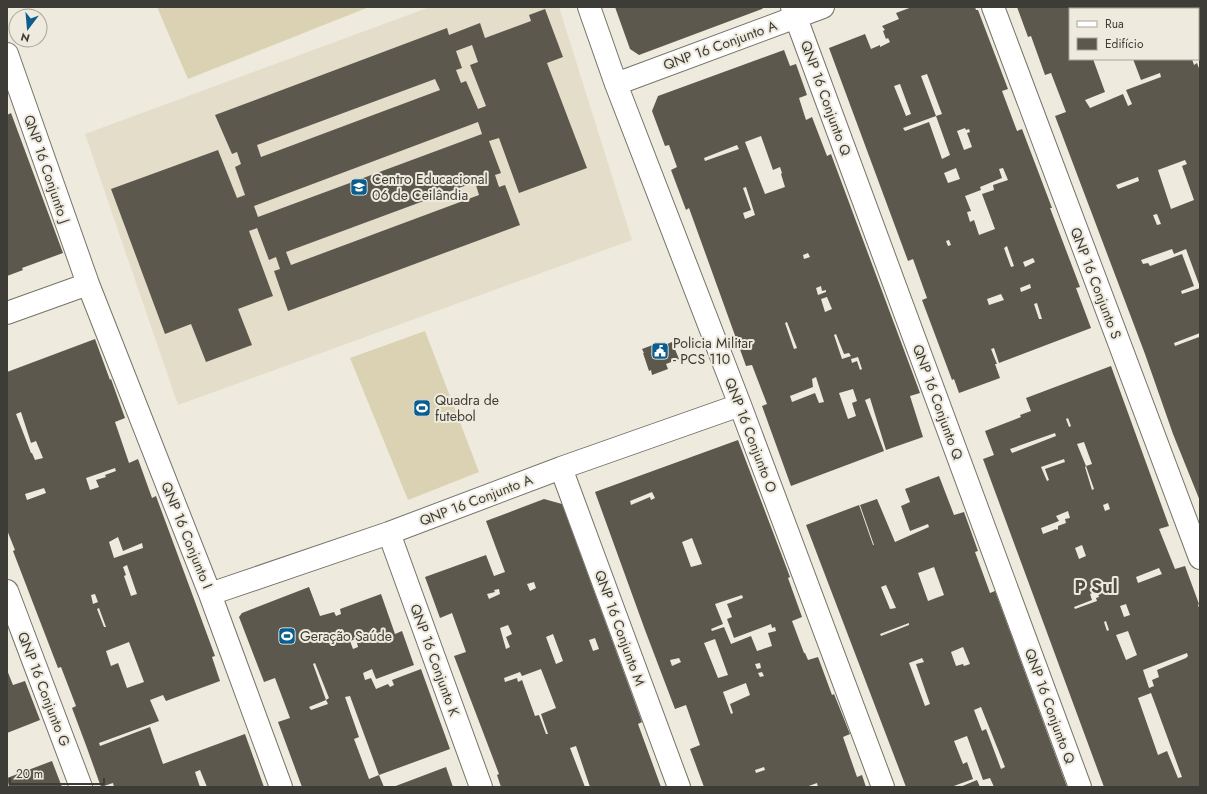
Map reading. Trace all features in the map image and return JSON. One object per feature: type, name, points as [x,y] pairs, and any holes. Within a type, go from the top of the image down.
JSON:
[{"type":"street","name":"QNP 16 Conjunto O","points":[[589,7],[616,84],[740,405],[883,787]]},
{"type":"street","name":"QNP 16 Conjunto A","points":[[616,84],[794,12],[823,7]]},
{"type":"street","name":"QNP 16 Conjunto S","points":[[993,7],[1200,558]]},
{"type":"street","name":"QNP 16 Conjunto Q","points":[[794,12],[1080,787]]},
{"type":"street","name":"QNP 16 Conjunto J","points":[[7,54],[88,284]]},
{"type":"street","points":[[7,313],[88,284]]},
{"type":"street","name":"QNP 16 Conjunto I","points":[[88,284],[210,594],[281,787]]},
{"type":"street","name":"QNP 16 Conjunto A","points":[[210,594],[389,533],[561,468],[740,405]]},
{"type":"street","name":"QNP 16 Conjunto M","points":[[561,468],[679,787]]},
{"type":"street","name":"QNP 16 Conjunto K","points":[[389,533],[481,787]]},
{"type":"street","name":"QNP 16 Conjunto G","points":[[7,591],[81,787]]},
{"type":"shaded area","points":[[157,7],[369,7],[188,79]]},
{"type":"shaded area","name":"Centro Educacional 06 de Ceilândia","points":[[430,7],[559,7],[632,240],[178,405],[85,134]]},
{"type":"shaded area","points":[[425,331],[479,472],[408,500],[350,358]]},
{"type":"building","points":[[615,7],[764,7],[639,55],[630,49]]},
{"type":"building","points":[[912,7],[975,7],[976,10],[978,10],[1008,89],[1002,91],[1017,131],[1022,129],[1052,208],[1050,208],[1080,287],[1076,288],[1091,328],[999,363],[994,348],[991,349],[997,364],[995,364],[1000,378],[959,393],[954,379],[952,380],[922,300],[927,298],[913,259],[908,261],[829,48],[865,34],[871,49],[880,45],[880,47],[890,42],[888,38],[886,39],[883,31],[885,30],[882,26],[899,19],[896,13]],"holes":[[[927,74],[942,114],[936,116],[921,76]],[[900,84],[911,114],[906,116],[894,86]],[[936,116],[950,155],[942,159],[929,122],[905,131],[903,128]],[[965,128],[966,130],[969,129],[970,132],[967,133],[972,147],[964,150],[957,131]],[[956,168],[960,179],[948,183],[944,173]],[[1003,168],[1008,180],[993,185],[994,190],[982,194],[995,229],[979,235],[974,220],[970,222],[967,212],[971,211],[965,196],[981,190],[980,187],[1002,178],[999,169]],[[949,240],[951,245],[948,246],[946,241]],[[1007,246],[1014,266],[1011,267],[1004,248]],[[1033,258],[1035,262],[1025,267],[1023,262]],[[1030,284],[1031,288],[1021,292],[1020,288]],[[1001,294],[1004,300],[989,305],[987,299]],[[1037,303],[1042,319],[1039,319],[1034,304]]]},
{"type":"building","points":[[1017,7],[1125,7],[1069,8],[1069,60],[1093,60],[1105,92],[1085,100],[1090,108],[1123,94],[1128,106],[1132,104],[1126,90],[1161,77],[1160,73],[1141,80],[1133,60],[1192,60],[1194,65],[1197,63],[1200,71],[1200,287],[1186,249],[1174,254],[1172,249],[1141,260],[1143,264],[1148,263],[1150,266],[1182,254],[1194,286],[1181,291],[1182,294],[1200,288],[1200,333],[1174,343],[1175,346],[1199,337],[1200,339],[1200,501],[1173,434],[1145,354],[1055,116],[1066,112],[1051,73],[1045,75],[1031,36],[1028,37]],"holes":[[[1185,160],[1187,164],[1182,166],[1194,200],[1171,209],[1158,170]],[[1138,177],[1139,181],[1118,189],[1116,185]],[[1157,214],[1161,224],[1157,225],[1153,215]]]},
{"type":"building","points":[[1146,7],[1178,8],[1146,8]]},
{"type":"building","points":[[545,9],[563,57],[547,63],[587,168],[519,193],[499,138],[489,141],[501,173],[495,175],[499,187],[505,185],[520,225],[288,311],[274,271],[280,269],[276,257],[269,260],[257,228],[249,231],[273,296],[238,309],[252,345],[206,362],[191,324],[165,334],[111,189],[218,150],[237,198],[245,195],[235,167],[241,164],[237,152],[232,154],[215,115],[447,28],[449,35],[480,23],[485,38],[531,21],[529,15]],"holes":[[[472,45],[478,62],[470,65],[486,106],[478,109],[466,81],[461,83],[456,70],[462,68],[456,51]],[[435,79],[440,90],[261,157],[257,145]],[[478,122],[482,134],[258,217],[254,206]],[[475,182],[479,195],[291,265],[286,252]]]},
{"type":"building","points":[[784,50],[790,66],[796,64],[807,95],[799,98],[806,120],[812,117],[827,156],[831,154],[920,393],[910,396],[923,437],[886,450],[870,398],[865,400],[884,451],[791,486],[762,406],[767,404],[752,365],[746,366],[689,208],[686,210],[671,170],[677,167],[669,145],[665,146],[652,111],[658,96]],"holes":[[[761,136],[773,170],[780,167],[785,187],[765,194],[745,142]],[[737,145],[739,149],[705,161],[704,158]],[[746,187],[755,215],[745,219],[743,213],[751,210],[743,188]],[[808,253],[810,257],[804,259],[803,255]],[[821,286],[822,291],[826,290],[826,292],[818,295],[816,288]],[[827,297],[832,309],[825,312],[821,299]],[[787,322],[797,348],[794,349],[785,323]],[[836,334],[844,354],[849,353],[851,356],[842,359],[834,335]],[[858,357],[862,369],[860,370],[857,361],[852,363],[851,359]],[[816,377],[824,402],[819,403],[815,393],[792,402],[790,396],[813,387],[812,379]],[[853,389],[857,401],[852,403],[856,416],[848,419],[839,393]]]},
{"type":"building","points":[[11,113],[63,253],[22,268],[23,270],[7,276],[7,115]]},
{"type":"building","points":[[95,339],[125,418],[115,422],[129,463],[138,459],[152,498],[156,496],[215,656],[212,657],[220,681],[166,701],[163,695],[150,700],[159,721],[99,743],[100,746],[150,727],[163,764],[245,734],[264,787],[207,787],[200,770],[195,772],[200,787],[114,787],[113,783],[101,787],[72,708],[76,706],[61,667],[58,668],[13,551],[15,550],[7,530],[7,372]],"holes":[[[21,412],[31,443],[36,441],[43,458],[35,460],[16,414]],[[115,468],[116,471],[105,475],[106,477],[96,480],[99,487],[90,490],[86,478]],[[44,488],[46,493],[27,500],[25,494]],[[118,537],[123,551],[142,543],[143,548],[114,558],[109,542]],[[127,565],[137,594],[131,596],[124,576],[126,575],[123,567]],[[95,594],[98,602],[93,604],[91,595]],[[99,608],[106,627],[104,627],[97,609]],[[129,642],[144,682],[127,688],[118,663],[111,666],[106,651]]]},
{"type":"building","points":[[672,342],[679,359],[666,364],[668,369],[652,375],[651,370],[649,371],[642,349],[658,343],[660,347]]},
{"type":"building","points":[[1111,366],[1169,526],[1159,529],[1175,569],[1185,566],[1199,604],[1200,787],[1104,787],[983,459],[994,455],[985,431],[1021,417],[1020,415],[1031,411],[1026,398]],"holes":[[[1068,418],[1071,426],[1069,427],[1066,419]],[[1055,433],[1056,436],[1012,453],[1010,449]],[[1084,442],[1092,464],[1086,466],[1077,444]],[[1064,459],[1065,462],[1045,469],[1049,480],[1047,481],[1041,467]],[[1086,466],[1094,489],[1092,490],[1085,467]],[[1108,503],[1110,509],[1105,511],[1103,505]],[[1068,511],[1070,518],[1065,519],[1066,523],[1058,526],[1057,530],[1056,529],[1043,534],[1041,528],[1059,521],[1056,516]],[[1082,545],[1086,556],[1079,559],[1075,548]],[[1159,568],[1162,574],[1138,583],[1136,577]],[[1097,591],[1099,597],[1096,598],[1097,601],[1075,609],[1074,607],[1092,600],[1090,594]],[[1126,604],[1130,615],[1124,617],[1120,606]],[[1106,621],[1109,630],[1107,631],[1104,622]],[[1128,631],[1137,655],[1126,660],[1116,635]],[[1187,653],[1188,656],[1186,658],[1157,670],[1159,677],[1152,680],[1154,686],[1149,688],[1143,670]],[[1151,693],[1182,777],[1178,778],[1167,751],[1158,755],[1138,698]]]},
{"type":"building","points":[[738,440],[790,577],[788,578],[802,617],[792,621],[808,660],[818,657],[832,695],[834,694],[850,734],[843,737],[857,777],[862,775],[866,787],[818,787],[817,783],[806,787],[704,787],[690,749],[700,745],[686,705],[675,709],[595,492]],"holes":[[[652,492],[655,498],[651,500],[650,497],[631,505],[630,501]],[[692,538],[702,564],[691,567],[682,542]],[[742,595],[743,598],[727,604],[732,617],[727,619],[734,638],[771,624],[772,628],[775,627],[776,631],[768,633],[772,646],[757,651],[751,636],[731,644],[724,627],[712,631],[711,629],[723,624],[715,604]],[[715,639],[728,675],[718,678],[704,643]],[[679,658],[681,662],[672,666],[670,660]],[[760,663],[761,668],[757,669],[755,664]],[[762,672],[764,676],[760,677],[758,673]],[[746,683],[750,695],[730,704],[733,713],[731,714],[723,692]],[[764,767],[765,770],[756,773],[755,770]]]},
{"type":"building","points":[[939,476],[954,515],[964,512],[978,551],[975,552],[990,593],[995,591],[1067,787],[994,787],[990,778],[983,780],[967,736],[954,741],[963,764],[967,762],[973,779],[951,787],[906,787],[806,525],[859,505],[874,545],[860,505],[877,499],[895,542],[929,527],[928,524],[910,531],[901,506],[910,502],[905,489]],"holes":[[[934,567],[944,595],[928,601],[918,573]],[[886,585],[896,608],[890,609],[881,587]],[[909,623],[909,625],[881,636],[880,634]],[[963,647],[970,664],[956,666],[951,652]],[[922,658],[924,662],[916,664],[930,704],[925,706],[909,663]],[[981,707],[1005,767],[1001,769],[986,729],[982,731],[974,710]]]},
{"type":"building","points":[[544,499],[562,504],[642,722],[638,724],[661,787],[590,787],[576,746],[570,748],[585,787],[501,787],[497,775],[499,774],[454,656],[466,652],[452,613],[440,618],[425,577],[486,555],[494,576],[505,572],[486,521]],"holes":[[[534,582],[536,588],[530,591],[527,584]],[[499,589],[500,594],[489,599],[487,594],[495,592],[494,590]],[[508,625],[512,634],[506,637],[510,647],[506,649],[500,628]],[[553,634],[563,661],[556,664],[546,637]],[[595,638],[599,649],[593,651],[589,640]],[[541,669],[556,708],[541,714],[548,734],[546,734],[539,715],[535,716],[522,680],[518,682],[517,678],[505,682],[504,678],[520,672],[522,676]]]},
{"type":"building","points":[[309,587],[320,616],[334,612],[336,616],[341,614],[340,609],[381,594],[395,634],[402,631],[414,665],[376,679],[372,669],[363,673],[365,680],[371,678],[376,689],[388,684],[390,687],[394,685],[392,680],[421,669],[450,749],[379,775],[384,787],[302,787],[278,722],[290,718],[275,678],[264,682],[239,617],[242,613]],"holes":[[[356,639],[358,647],[353,649],[350,641]],[[315,663],[329,698],[326,700],[313,664]],[[350,696],[379,775],[369,779],[354,739],[359,737],[345,697]],[[326,700],[328,704],[311,710],[309,707]]]},
{"type":"building","points":[[7,670],[13,685],[25,681],[40,720],[7,733]]},
{"type":"building","points":[[52,761],[62,787],[9,787],[7,778]]},
{"type":"building","points":[[446,767],[453,787],[393,787]]},
{"type":"building","points":[[977,780],[980,787],[960,787]]},
{"type":"place","name":"Centro Educacional 06 de Ceilândia","points":[[359,187]]},
{"type":"place","name":"Policia Militar - PCS 110","points":[[660,351]]},
{"type":"place","name":"Quadra de futebol","points":[[422,408]]},
{"type":"place","name":"Geração Saúde","points":[[287,636]]},
{"type":"district","name":"P Sul","points":[[1096,587]]}]
